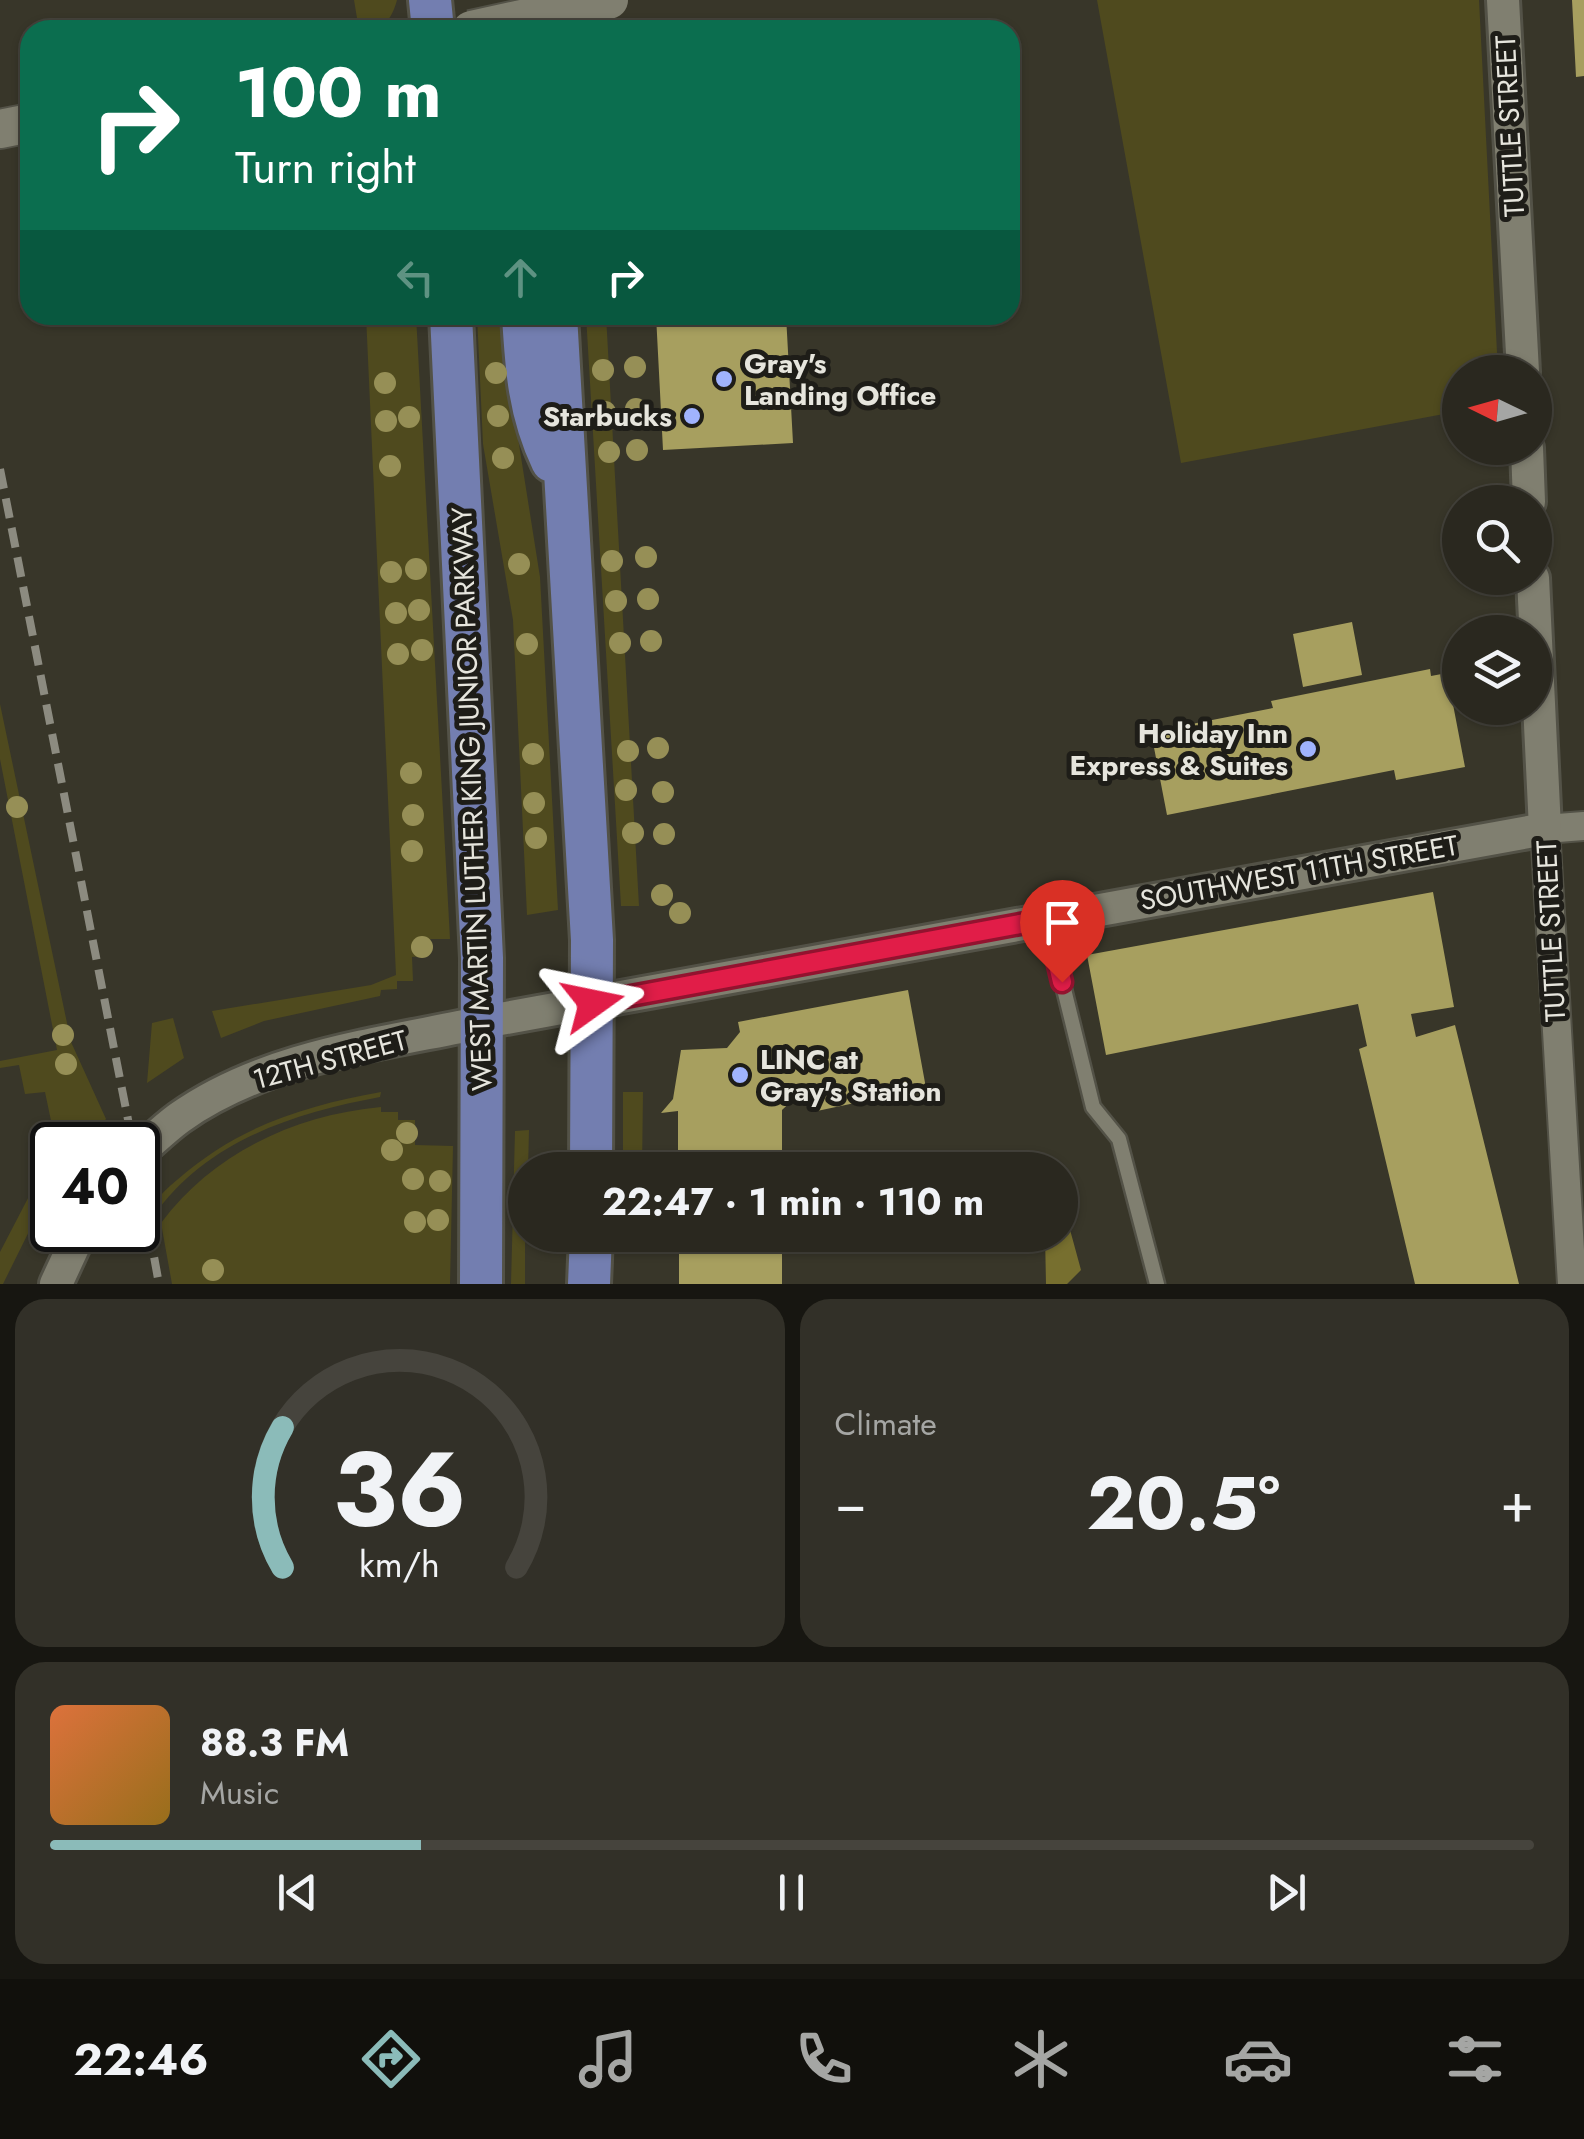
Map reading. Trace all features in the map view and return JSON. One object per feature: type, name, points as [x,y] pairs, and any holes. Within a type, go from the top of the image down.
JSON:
[{"type":"main road","points":[[517,20],[609,0]]},
{"type":"main road","name":"WEST MARTIN LUTHER KING JUNIOR PARKWAY","points":[[451,325],[484,1022],[481,1284]]},
{"type":"main road","points":[[524,325],[529,398],[538,430],[566,488]]},
{"type":"main road","points":[[557,325],[593,1003],[591,1152]]},
{"type":"main road","points":[[589,1284],[590,1252]]},
{"type":"street","name":"TUTTLE STREET","points":[[1503,0],[1522,355]]},
{"type":"street","name":"TUTTLE STREET","points":[[1534,595],[1572,1284]]},
{"type":"street","name":"SOUTHWEST 11TH STREET","points":[[484,1022],[1545,829],[1584,826]]},
{"type":"street","name":"12TH STREET","points":[[160,1134],[178,1118],[222,1092],[264,1073],[314,1058],[484,1022]]},
{"type":"street","points":[[56,1284],[71,1252]]},
{"type":"lane","points":[[1047,919],[1093,1107],[1119,1139],[1158,1284]]},
{"type":"shaded area","points":[[354,0],[397,0],[387,20],[357,20]]},
{"type":"shaded area","points":[[1097,0],[1479,0],[1497,355],[1442,355],[1442,414],[1181,463]]},
{"type":"shaded area","points":[[366,325],[417,325],[450,939],[429,939],[429,956],[412,957],[413,981],[397,981],[397,989],[381,990],[380,996],[264,1021],[221,1038],[212,1011],[371,985],[396,975]]},
{"type":"shaded area","points":[[477,325],[509,325],[515,419],[540,577],[558,910],[527,915],[513,620],[483,444]]},
{"type":"shaded area","points":[[587,325],[607,325],[639,906],[621,906]]},
{"type":"shaded area","points":[[0,704],[71,1042],[106,1119],[103,1122],[51,1122],[45,1092],[25,1094],[19,1065],[0,1068],[0,1061],[57,1050],[0,759]]},
{"type":"shaded area","points":[[173,1018],[184,1058],[147,1083],[152,1023]]},
{"type":"shaded area","points":[[381,1092],[380,1097],[316,1112],[254,1134],[198,1168],[160,1208],[160,1197],[168,1188],[223,1146],[272,1121]]},
{"type":"shaded area","points":[[623,1092],[643,1092],[642,1152],[623,1152]]},
{"type":"shaded area","points":[[381,1107],[381,1112],[398,1112],[398,1120],[415,1120],[415,1145],[453,1146],[450,1284],[172,1284],[161,1223],[205,1176],[258,1142],[287,1129],[349,1111]]},
{"type":"shaded area","points":[[529,1130],[528,1152],[514,1152],[515,1131]]},
{"type":"shaded area","points":[[30,1194],[30,1229],[3,1284],[0,1252]]},
{"type":"shaded area","points":[[512,1252],[525,1252],[525,1284],[511,1284]]},
{"type":"shaded area","points":[[1045,1252],[1076,1252],[1081,1270],[1067,1284],[1046,1284]]},
{"type":"building","points":[[1572,0],[1584,0],[1584,76],[1576,77]]},
{"type":"building","name":"Gray's Landing Office","points":[[657,325],[787,325],[793,443],[663,450]]},
{"type":"building","points":[[1352,622],[1362,675],[1303,687],[1293,634]]},
{"type":"building","name":"Holiday Inn Express & Suites","points":[[1430,669],[1431,676],[1442,674],[1442,725],[1457,725],[1465,767],[1396,780],[1394,770],[1167,815],[1151,732],[1273,708],[1271,701]]},
{"type":"building","points":[[1433,892],[1454,1007],[1411,1014],[1416,1037],[1455,1025],[1519,1284],[1415,1284],[1359,1049],[1367,1046],[1358,1004],[1106,1055],[1087,955]]},
{"type":"building","points":[[908,990],[926,1088],[817,1111],[799,1094],[782,1110],[782,1152],[678,1152],[678,1111],[661,1113],[673,1099],[681,1050],[727,1048],[740,1032],[738,1022]]},
{"type":"building","points":[[679,1252],[782,1252],[782,1284],[679,1284]]},
{"type":"railway","points":[[0,469],[128,1122]]},
{"type":"railway","points":[[153,1252],[159,1284]]},
{"type":"place","name":"Gray's Landing Office","points":[[724,379]]},
{"type":"place","name":"Starbucks","points":[[692,416]]},
{"type":"place","name":"Holiday Inn Express & Suites","points":[[1308,749]]},
{"type":"place","name":"LINC at Gray's Station","points":[[740,1075]]},
{"type":"route","points":[[593,1003],[1047,919],[1062,982]]}]
